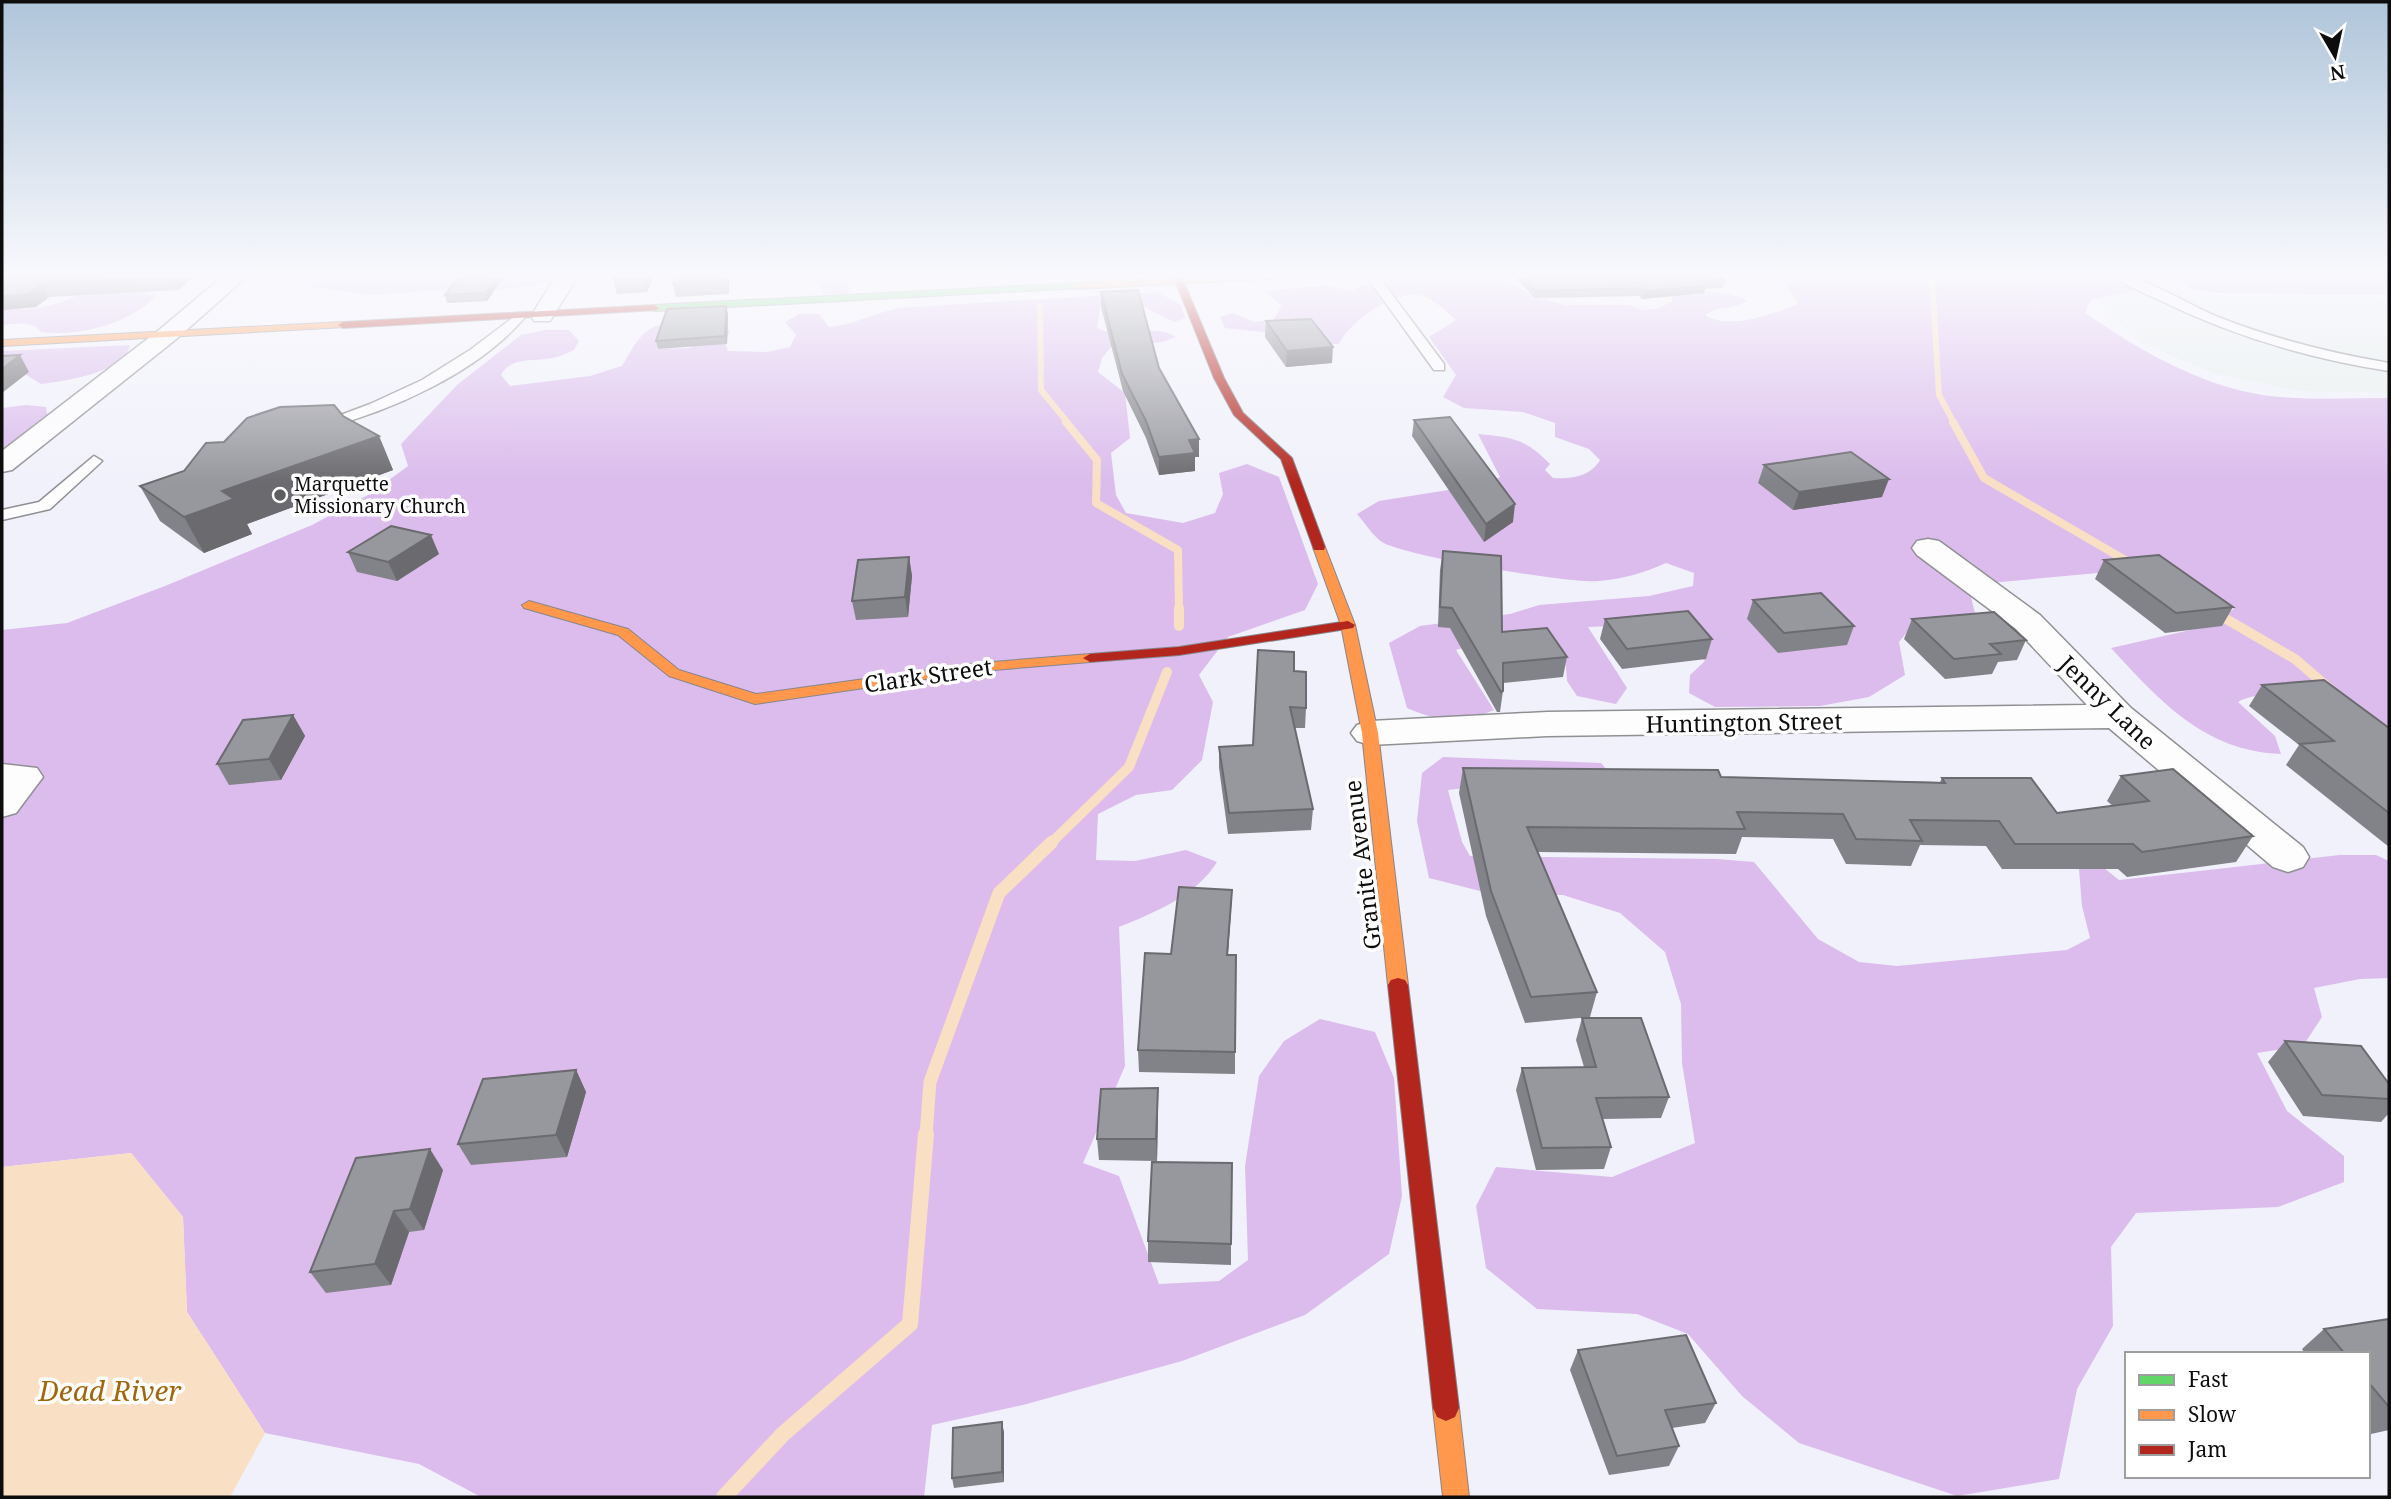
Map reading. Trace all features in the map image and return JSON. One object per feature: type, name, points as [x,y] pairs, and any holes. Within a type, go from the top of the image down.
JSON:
[{"type":"street","points":[[2,464],[157,343]]},
{"type":"street","name":"Granite Avenue","points":[[1204,343],[1239,415],[1286,458],[1348,625],[1370,733],[1456,1497]]},
{"type":"street","name":"Jenny Lane","points":[[1928,548],[2028,622],[2118,716],[2288,857]]},
{"type":"street","name":"Clark Street","points":[[529,605],[623,632],[674,673],[755,699],[980,667],[1180,651],[1348,625]]},
{"type":"street","name":"Huntington Street","points":[[1370,733],[1547,724],[2118,716]]},
{"type":"street","points":[[2,777],[23,777],[2,804]]},
{"type":"lane","points":[[309,429],[347,418],[430,383],[492,343]]},
{"type":"lane","points":[[1421,343],[1439,367]]},
{"type":"lane","points":[[2285,343],[2389,367]]},
{"type":"lane","points":[[2,515],[44,506],[94,461]]},
{"type":"shaded area","points":[[511,343],[578,343],[574,350],[561,356],[511,365],[501,375],[510,386],[590,376],[622,366],[637,343],[659,343],[657,349],[690,348],[698,343],[725,343],[728,351],[767,352],[790,347],[792,343],[1152,343],[1111,347],[1102,358],[1098,372],[1125,393],[1130,438],[1111,453],[1116,495],[1126,513],[1183,523],[1215,513],[1223,494],[1219,473],[1247,464],[1279,477],[1318,584],[1305,610],[1228,637],[1199,675],[1213,702],[1202,760],[1172,790],[1136,795],[1098,814],[1096,860],[1135,861],[1186,850],[1217,862],[1198,884],[1174,902],[1119,927],[1125,1066],[1083,1163],[1119,1176],[1159,1284],[1219,1281],[1248,1260],[1245,1166],[1259,1076],[1284,1041],[1320,1019],[1375,1032],[1394,1078],[1402,1196],[1389,1254],[1305,1315],[1182,1361],[1023,1405],[932,1425],[924,1497],[481,1497],[419,1464],[265,1433],[187,1312],[183,1217],[131,1153],[2,1167],[2,630],[67,623],[312,525],[370,494],[408,466],[401,444],[457,385]]},
{"type":"shaded area","points":[[1433,343],[2132,343],[2203,379],[2255,394],[2308,398],[2389,398],[2389,742],[2335,715],[2294,700],[2273,696],[2255,696],[2238,702],[2275,736],[2281,754],[2254,751],[2229,744],[2185,720],[2147,686],[2111,648],[2208,626],[2234,609],[2219,596],[2153,568],[1968,585],[1975,613],[1916,621],[1899,642],[1905,675],[1869,697],[1820,706],[1715,707],[1689,693],[1690,675],[1705,661],[1662,624],[1588,627],[1627,688],[1616,704],[1577,696],[1567,681],[1565,654],[1512,634],[1456,650],[1494,710],[1471,718],[1450,720],[1407,708],[1389,643],[1420,626],[1510,614],[1539,605],[1649,596],[1693,586],[1694,573],[1666,563],[1625,577],[1583,581],[1453,561],[1396,548],[1382,542],[1357,514],[1379,501],[1486,484],[1500,477],[1478,434],[1500,436],[1526,444],[1550,464],[1545,470],[1553,478],[1580,476],[1596,466],[1600,460],[1589,449],[1555,437],[1555,423],[1523,412],[1464,408],[1443,397],[1456,375]]},
{"type":"shaded area","points":[[2141,343],[2389,343],[2389,393],[2301,391],[2216,374]]},
{"type":"shaded area","points":[[130,345],[125,355],[106,369],[64,381],[41,384],[23,373],[2,371],[2,351]]},
{"type":"shaded area","points":[[26,405],[46,407],[48,420],[2,459],[2,408]]},
{"type":"shaded area","points":[[1443,757],[1601,763],[1620,785],[1508,783],[1448,790],[1462,842],[1470,856],[1717,859],[1754,862],[1818,939],[1859,962],[1897,966],[2067,950],[2090,938],[2082,906],[2078,857],[2099,864],[2119,880],[2340,855],[2376,855],[2389,861],[2389,978],[2360,979],[2314,988],[2322,1017],[2303,1046],[2257,1053],[2287,1111],[2344,1156],[2344,1182],[2278,1207],[2136,1213],[2111,1247],[2113,1326],[2077,1389],[2059,1479],[1957,1496],[1799,1443],[1742,1396],[1688,1334],[1637,1314],[1537,1309],[1486,1268],[1476,1206],[1496,1167],[1612,1177],[1695,1143],[1682,1063],[1681,1004],[1665,952],[1620,913],[1563,895],[1488,893],[1429,878],[1417,821],[1422,773]]},
{"type":"water","name":"Dead River","points":[[131,1153],[183,1217],[187,1312],[265,1433],[230,1497],[2,1497],[2,1167]]},
{"type":"building","points":[[1114,343],[1152,343],[1159,368],[1199,439],[1189,440],[1195,453],[1159,457],[1146,421],[1122,374]]},
{"type":"building","points":[[1281,343],[1330,343],[1333,347],[1287,351]]},
{"type":"building","points":[[20,355],[2,369],[2,356]]},
{"type":"building","points":[[334,405],[343,416],[379,436],[222,491],[234,499],[184,517],[140,486],[184,471],[206,443],[224,442],[247,418],[280,407]]},
{"type":"building","points":[[1450,417],[1515,504],[1486,524],[1414,420]]},
{"type":"building","points":[[1851,452],[1889,479],[1799,492],[1764,465]]},
{"type":"building","points":[[391,526],[431,535],[388,562],[348,552]]},
{"type":"building","points":[[1443,551],[1501,556],[1502,632],[1547,628],[1567,657],[1503,663],[1501,692],[1452,608],[1440,607]]},
{"type":"building","points":[[2159,555],[2233,607],[2176,613],[2104,560]]},
{"type":"building","points":[[909,557],[905,597],[852,601],[858,560]]},
{"type":"building","points":[[1821,593],[1854,626],[1784,633],[1753,600]]},
{"type":"building","points":[[1688,611],[1712,639],[1627,649],[1605,619]]},
{"type":"building","points":[[1994,612],[2026,640],[1990,644],[2001,654],[1954,659],[1912,619]]},
{"type":"building","points":[[1258,650],[1294,652],[1294,671],[1306,672],[1306,708],[1290,707],[1313,809],[1229,813],[1219,747],[1253,745]]},
{"type":"building","points":[[2324,680],[2389,728],[2389,813],[2300,744],[2334,741],[2262,685]]},
{"type":"building","points":[[293,715],[269,759],[217,764],[243,720]]},
{"type":"building","points":[[1463,768],[1718,770],[1721,777],[1945,783],[1942,778],[2031,778],[2057,813],[2149,801],[2121,776],[2173,769],[2253,836],[2142,852],[2133,844],[2015,844],[1999,821],[1910,820],[1922,841],[1856,839],[1843,814],[1737,812],[1745,829],[1527,827],[1597,992],[1531,997],[1491,891]]},
{"type":"building","points":[[1179,887],[1232,890],[1227,955],[1236,955],[1235,1052],[1138,1050],[1145,953],[1171,954]]},
{"type":"building","points":[[1582,1018],[1641,1018],[1669,1097],[1596,1098],[1611,1147],[1542,1148],[1522,1068],[1596,1067]]},
{"type":"building","points":[[2285,1041],[2361,1046],[2389,1084],[2389,1099],[2322,1095]]},
{"type":"building","points":[[576,1070],[556,1135],[458,1144],[483,1079]]},
{"type":"building","points":[[1158,1088],[1156,1139],[1097,1139],[1101,1089]]},
{"type":"building","points":[[430,1149],[410,1209],[394,1211],[375,1264],[310,1272],[356,1158]]},
{"type":"building","points":[[1152,1162],[1232,1163],[1231,1244],[1148,1241]]},
{"type":"building","points":[[2389,1319],[2389,1407],[2370,1384],[2370,1352],[2343,1352],[2324,1329]]},
{"type":"building","points":[[1686,1335],[1716,1403],[1665,1410],[1679,1446],[1617,1456],[1578,1350]]},
{"type":"building","points":[[1002,1422],[1002,1472],[952,1478],[953,1428]]},
{"type":"waterway","points":[[1040,343],[1041,390],[1068,423]]},
{"type":"waterway","points":[[1936,343],[1939,395],[1954,423]]},
{"type":"waterway","points":[[1066,422],[1097,460],[1096,503],[1178,550],[1179,610]]},
{"type":"waterway","points":[[1953,422],[1984,478],[2132,564]]},
{"type":"waterway","points":[[1179,610],[1179,626]]},
{"type":"waterway","points":[[2216,613],[2295,659],[2330,689]]},
{"type":"waterway","points":[[1050,844],[1129,767],[1167,672]]},
{"type":"waterway","points":[[926,1135],[930,1082],[999,893],[1052,842]]},
{"type":"waterway","points":[[724,1497],[783,1434],[910,1324],[926,1134]]},
{"type":"traffic: slow","points":[[1319,547],[1348,625],[1370,733],[1398,985]]},
{"type":"traffic: slow","points":[[529,605],[623,632],[674,673],[755,699],[980,667],[1090,658]]},
{"type":"traffic: slow","points":[[1446,1408],[1456,1497]]},
{"type":"traffic: jam","points":[[1205,343],[1219,378],[1239,415],[1286,458],[1319,547]]},
{"type":"traffic: jam","points":[[1090,658],[1179,651],[1348,625]]},
{"type":"traffic: jam","points":[[1398,985],[1446,1408]]},
{"type":"place","name":"Marquette Missionary Church","points":[[280,495]]}]
